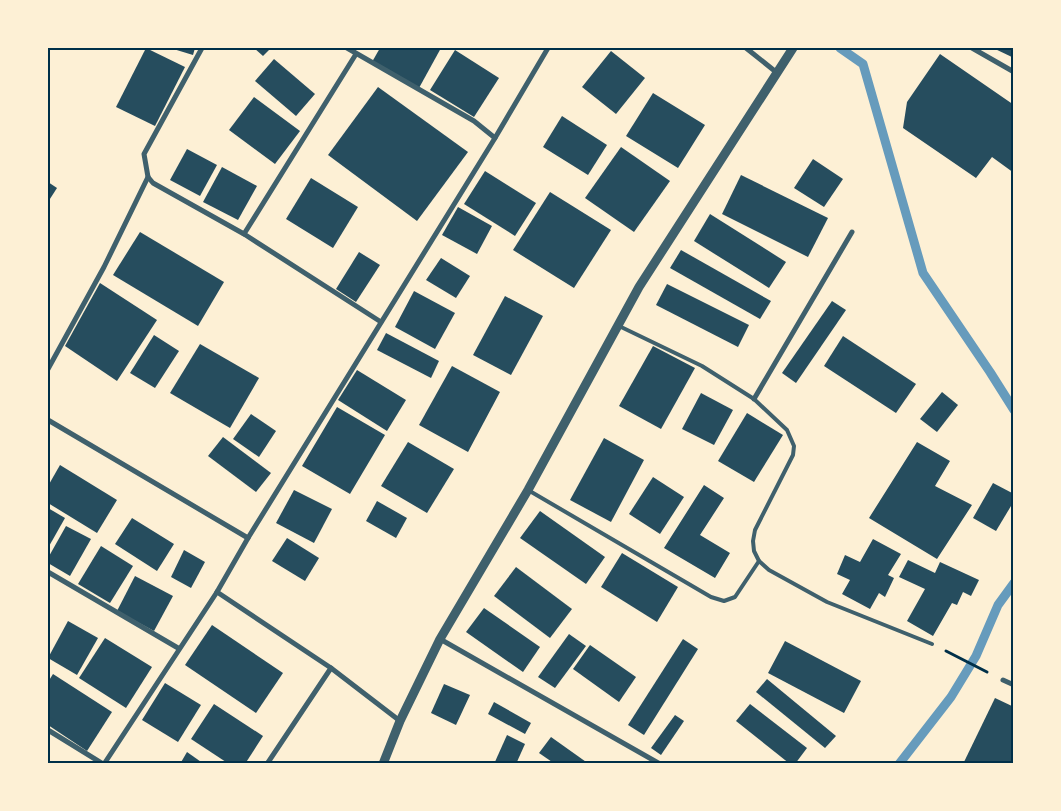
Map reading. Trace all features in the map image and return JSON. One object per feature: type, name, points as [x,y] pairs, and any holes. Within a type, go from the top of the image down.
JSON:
[{"type":"street","points":[[202,48],[144,154],[148,177],[153,183],[244,234],[381,322]]},
{"type":"street","points":[[347,48],[474,121],[495,138]]},
{"type":"street","points":[[48,730],[103,764],[216,592],[495,138],[548,48]]},
{"type":"street","points":[[746,48],[776,72]]},
{"type":"street","points":[[383,764],[400,721],[440,639],[528,490],[617,325],[639,287],[793,48]]},
{"type":"street","points":[[972,48],[1014,72]]},
{"type":"street","points":[[244,234],[356,54]]},
{"type":"street","points":[[48,369],[104,267],[148,177]]},
{"type":"street","points":[[754,399],[852,232]]},
{"type":"street","points":[[48,420],[248,538]]},
{"type":"street","points":[[48,572],[178,648]]},
{"type":"street","points":[[216,592],[331,668],[400,721]]},
{"type":"street","points":[[440,639],[660,764]]},
{"type":"street","points":[[267,764],[331,668]]},
{"type":"street","points":[[1004,680],[1014,685]]},
{"type":"lane","points":[[617,325],[702,366],[754,399],[787,430],[794,446],[793,455],[790,465],[755,530],[754,551],[759,561],[769,570],[827,602],[932,644]]},
{"type":"lane","points":[[528,490],[711,597],[724,601],[735,597],[759,561]]},
{"type":"path","points":[[932,644],[1004,680]]},
{"type":"building","points":[[146,48],[185,67],[155,126],[116,107]]},
{"type":"building","points":[[170,48],[195,48],[193,55]]},
{"type":"building","points":[[254,48],[271,48],[263,56]]},
{"type":"building","points":[[380,48],[441,48],[419,88],[372,62]]},
{"type":"building","points":[[993,48],[1014,48],[1014,58]]},
{"type":"building","points":[[455,50],[499,78],[474,117],[430,90]]},
{"type":"building","points":[[611,51],[645,78],[616,114],[582,87]]},
{"type":"building","points":[[940,54],[1014,105],[1014,173],[992,157],[976,178],[903,128],[907,102]]},
{"type":"building","points":[[274,59],[315,94],[296,116],[255,81]]},
{"type":"building","points":[[378,87],[468,152],[417,221],[328,155]]},
{"type":"building","points":[[653,93],[705,125],[678,168],[626,136]]},
{"type":"building","points":[[254,97],[300,131],[275,164],[229,130]]},
{"type":"building","points":[[562,116],[607,145],[588,175],[543,147]]},
{"type":"building","points":[[621,147],[670,181],[634,232],[585,198]]},
{"type":"building","points":[[187,149],[217,165],[200,196],[170,180]]},
{"type":"building","points":[[813,159],[843,179],[824,207],[794,188]]},
{"type":"building","points":[[222,167],[257,186],[238,220],[203,202]]},
{"type":"building","points":[[485,171],[536,203],[515,236],[464,204]]},
{"type":"building","points":[[741,175],[828,218],[808,257],[722,214]]},
{"type":"building","points":[[311,178],[358,207],[333,248],[286,219]]},
{"type":"building","points":[[48,182],[57,188],[48,202]]},
{"type":"building","points":[[550,192],[611,230],[574,288],[513,250]]},
{"type":"building","points":[[458,207],[492,226],[477,254],[442,235]]},
{"type":"building","points":[[710,214],[786,262],[769,288],[694,241]]},
{"type":"building","points":[[140,232],[224,282],[198,326],[113,275]]},
{"type":"building","points":[[681,250],[771,301],[760,319],[670,268]]},
{"type":"building","points":[[359,252],[380,265],[356,302],[336,289]]},
{"type":"building","points":[[441,258],[470,276],[456,298],[426,280]]},
{"type":"building","points":[[100,283],[157,320],[117,381],[65,346]]},
{"type":"building","points":[[667,284],[749,325],[738,347],[656,305]]},
{"type":"building","points":[[414,291],[455,313],[435,349],[395,327]]},
{"type":"building","points":[[505,296],[543,316],[511,375],[473,355]]},
{"type":"building","points":[[832,301],[846,310],[796,383],[782,373]]},
{"type":"building","points":[[386,333],[439,361],[431,378],[377,350]]},
{"type":"building","points":[[154,335],[179,351],[155,388],[130,373]]},
{"type":"building","points":[[843,336],[916,384],[896,413],[824,366]]},
{"type":"building","points":[[200,344],[259,378],[230,428],[170,393]]},
{"type":"building","points":[[653,346],[695,368],[661,429],[619,406]]},
{"type":"building","points":[[452,366],[500,392],[468,452],[419,425]]},
{"type":"building","points":[[357,370],[406,400],[387,431],[338,400]]},
{"type":"building","points":[[942,392],[958,405],[937,432],[920,419]]},
{"type":"building","points":[[701,393],[733,410],[714,445],[682,429]]},
{"type":"building","points":[[337,407],[385,435],[350,494],[302,466]]},
{"type":"building","points":[[747,413],[783,435],[754,482],[718,461]]},
{"type":"building","points":[[251,414],[276,431],[259,457],[233,439]]},
{"type":"building","points":[[223,437],[271,473],[256,492],[208,456]]},
{"type":"building","points":[[604,438],[644,460],[611,522],[570,500]]},
{"type":"building","points":[[408,442],[454,469],[427,513],[381,486]]},
{"type":"building","points":[[917,442],[950,461],[935,486],[972,505],[937,559],[869,518]]},
{"type":"building","points":[[60,465],[117,500],[97,533],[48,503],[48,486]]},
{"type":"building","points":[[653,477],[684,497],[660,534],[629,514]]},
{"type":"building","points":[[993,483],[1014,494],[1014,501],[996,531],[973,518]]},
{"type":"building","points":[[704,485],[724,498],[700,535],[730,553],[715,578],[664,548]]},
{"type":"building","points":[[294,490],[332,509],[314,543],[276,523]]},
{"type":"building","points":[[377,501],[407,518],[396,538],[366,521]]},
{"type":"building","points":[[48,508],[65,518],[48,548]]},
{"type":"building","points":[[540,511],[605,557],[586,584],[520,538]]},
{"type":"building","points":[[132,518],[174,544],[157,571],[115,544]]},
{"type":"building","points":[[66,526],[91,539],[70,576],[48,563],[48,558]]},
{"type":"building","points":[[287,538],[319,558],[305,581],[272,561]]},
{"type":"building","points":[[873,539],[901,554],[888,575],[894,578],[885,597],[879,593],[870,609],[842,594],[850,580],[837,574],[845,555],[860,562]]},
{"type":"building","points":[[101,546],[133,566],[110,603],[78,584]]},
{"type":"building","points":[[184,550],[205,562],[191,588],[171,577]]},
{"type":"building","points":[[622,553],[678,587],[657,622],[601,587]]},
{"type":"building","points":[[908,560],[935,573],[940,562],[979,580],[971,596],[963,592],[957,605],[952,603],[933,636],[907,621],[925,589],[899,577]]},
{"type":"building","points":[[516,567],[572,609],[550,638],[494,596]]},
{"type":"building","points":[[135,576],[173,596],[154,631],[117,611]]},
{"type":"building","points":[[484,608],[540,647],[523,672],[466,632]]},
{"type":"building","points":[[68,621],[98,638],[77,675],[48,658]]},
{"type":"building","points":[[212,625],[283,673],[256,713],[185,665]]},
{"type":"building","points":[[569,634],[586,646],[555,688],[538,677]]},
{"type":"building","points":[[105,638],[152,667],[126,708],[79,678]]},
{"type":"building","points":[[683,639],[698,649],[644,735],[628,725]]},
{"type":"building","points":[[785,641],[861,681],[844,713],[768,673]]},
{"type":"building","points":[[590,645],[636,677],[619,702],[573,669]]},
{"type":"building","points":[[53,674],[112,712],[87,751],[48,725],[48,682]]},
{"type":"building","points":[[767,679],[836,736],[825,748],[756,692]]},
{"type":"building","points":[[165,683],[201,705],[178,742],[142,720]]},
{"type":"building","points":[[444,684],[470,695],[456,725],[431,713]]},
{"type":"building","points":[[995,698],[1014,707],[1014,764],[963,764]]},
{"type":"building","points":[[494,702],[531,723],[525,734],[488,714]]},
{"type":"building","points":[[214,704],[263,736],[245,764],[229,764],[191,739]]},
{"type":"building","points":[[750,704],[807,748],[795,764],[790,764],[736,721]]},
{"type":"building","points":[[675,715],[684,721],[661,755],[651,748]]},
{"type":"building","points":[[507,735],[525,744],[516,764],[494,764]]},
{"type":"building","points":[[551,737],[589,764],[555,764],[539,753]]},
{"type":"building","points":[[187,752],[204,764],[180,764]]},
{"type":"waterway","points":[[840,48],[863,64],[923,273],[1014,410]]},
{"type":"waterway","points":[[899,764],[951,697],[976,656],[998,605],[1014,583]]}]
